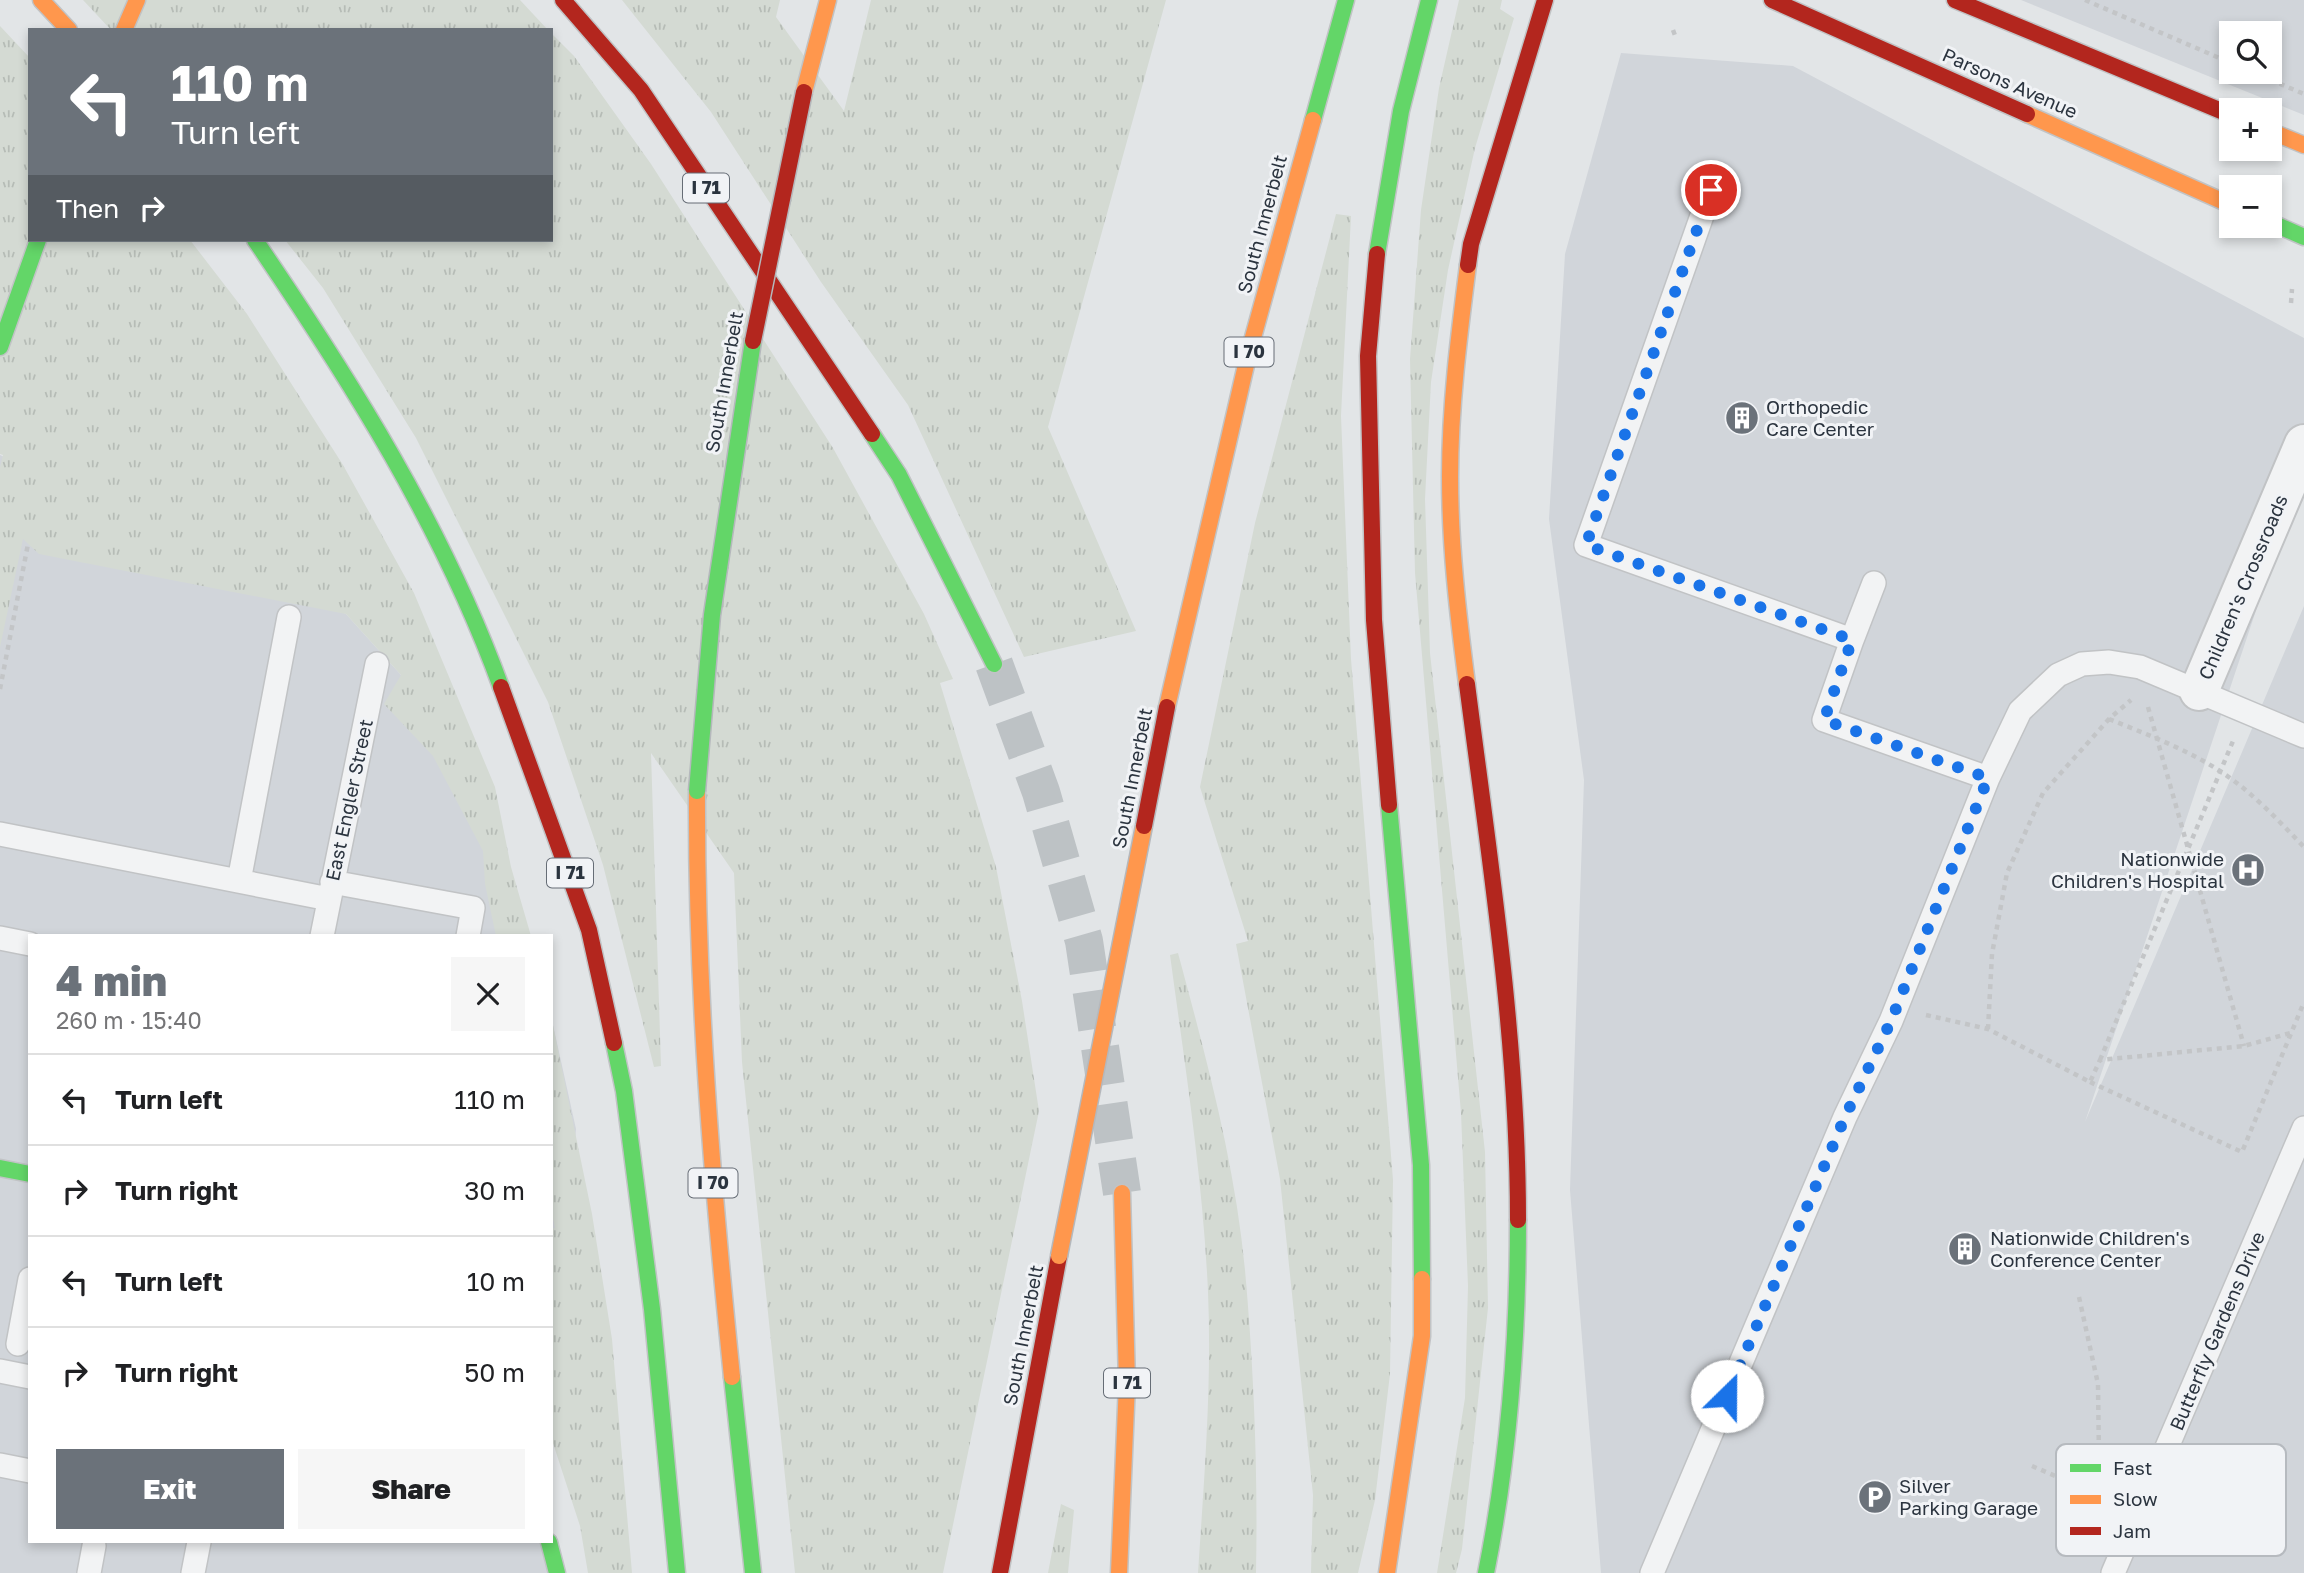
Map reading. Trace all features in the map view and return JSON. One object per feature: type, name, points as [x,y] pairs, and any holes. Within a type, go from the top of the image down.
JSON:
[{"type":"main road","points":[[41,0],[67,28]]},
{"type":"main road","points":[[125,28],[137,0]]},
{"type":"main road","name":"I 71","points":[[563,0],[641,90],[899,475],[994,664]]},
{"type":"main road","name":"South Innerbelt","points":[[754,1573],[710,1150],[695,879],[697,791],[702,698],[720,532],[750,352],[804,92],[828,0]]},
{"type":"main road","name":"South Innerbelt","points":[[1000,1573],[1167,707],[1249,352],[1346,0]]},
{"type":"main road","points":[[1387,1573],[1422,1336],[1422,1165],[1402,972],[1374,620],[1368,356],[1377,259],[1401,111],[1429,0]]},
{"type":"main road","points":[[1486,1573],[1497,1519],[1518,1298],[1518,1125],[1508,995],[1454,588],[1450,476],[1455,368],[1471,244],[1545,0]]},
{"type":"main road","name":"Parsons Avenue","points":[[1772,0],[2219,200]]},
{"type":"main road","points":[[1955,0],[2219,110]]},
{"type":"main road","points":[[2282,136],[2304,145]]},
{"type":"main road","points":[[2282,227],[2304,237]]},
{"type":"main road","points":[[0,347],[37,242]]},
{"type":"main road","name":"I 71","points":[[256,242],[345,373],[407,479],[490,657],[589,930],[624,1091],[652,1309],[677,1573]]},
{"type":"main road","points":[[0,1168],[28,1174]]},
{"type":"main road","name":"I 71","points":[[1119,1573],[1125,1506],[1128,1303],[1122,1193]]},
{"type":"main road","points":[[549,1543],[557,1573]]},
{"type":"street","name":"Children's Crossroads","points":[[2199,691],[2304,444]]},
{"type":"lane","points":[[1711,190],[1586,545],[1852,640]]},
{"type":"lane","points":[[1874,583],[1824,720],[1988,778]]},
{"type":"lane","points":[[239,881],[289,617]]},
{"type":"lane","points":[[1652,1573],[1845,1117],[1891,1021],[1988,778],[2020,711],[2058,675],[2082,664],[2109,662],[2140,667],[2304,736]]},
{"type":"lane","name":"East Engler Street","points":[[321,934],[377,664]]},
{"type":"lane","points":[[0,834],[239,881],[473,908],[468,934]]},
{"type":"lane","points":[[0,938],[28,944]]},
{"type":"lane","name":"Butterfly Gardens Drive","points":[[2168,1444],[2304,1128]]},
{"type":"lane","points":[[18,1345],[28,1290]]},
{"type":"lane","points":[[0,1371],[28,1377]]},
{"type":"lane","points":[[0,1465],[28,1471]]},
{"type":"lane","points":[[193,1573],[199,1543]]},
{"type":"lane","points":[[89,1573],[94,1546]]},
{"type":"lane","name":"Butterfly Gardens Drive","points":[[2113,1573],[2120,1556]]},
{"type":"path","points":[[2085,0],[2219,58]]},
{"type":"path","points":[[1673,30],[1676,37]]},
{"type":"path","points":[[2280,84],[2304,94]]},
{"type":"path","points":[[2291,303],[2292,289]]},
{"type":"path","points":[[0,689],[28,544]]},
{"type":"path","points":[[1988,1029],[1992,954],[2007,873],[2043,793],[2130,699],[2148,707],[2244,1046]]},
{"type":"path","points":[[2109,719],[2156,738],[2221,772],[2270,812],[2304,847]]},
{"type":"path","points":[[2090,1082],[2234,740]]},
{"type":"path","points":[[1928,1016],[1988,1029],[2090,1082],[2242,1152],[2294,1032],[2304,1002]]},
{"type":"path","points":[[2100,1060],[2244,1046],[2294,1032]]},
{"type":"path","points":[[2079,1297],[2098,1384],[2099,1444]]},
{"type":"path","points":[[2032,1466],[2056,1476]]},
{"type":"shaded area","points":[[2021,0],[2304,0],[2304,115],[2282,106],[2282,98],[2262,98],[2228,84],[2282,84],[2282,21],[2219,21],[2219,80]]},
{"type":"shaded area","points":[[1621,53],[1793,66],[2304,338],[2304,467],[2085,1122],[2304,606],[2304,1573],[1601,1573],[1570,1190],[1584,780],[1549,519],[1565,254]]},
{"type":"shaded area","points":[[0,455],[346,614],[401,675],[530,934],[28,934],[28,1543],[552,1543],[557,1573],[0,1573]]},
{"type":"shaded area","points":[[553,1025],[576,1129],[553,1388]]},
{"type":"green space","points":[[83,0],[520,0],[546,28],[109,28]]},
{"type":"green space","points":[[622,0],[780,0],[776,17],[844,111],[871,0],[1166,0],[1048,427],[1136,631],[1024,657],[908,405],[821,282],[711,112]]},
{"type":"green space","points":[[1459,0],[1502,0],[1500,9],[1514,18],[1475,148],[1448,270],[1431,382],[1425,499],[1430,653],[1485,1152],[1488,1308],[1462,1549],[1456,1573],[1437,1573],[1465,1398],[1468,1286],[1461,1113],[1415,573],[1410,359],[1421,210],[1439,88]]},
{"type":"green space","points":[[0,26],[28,56],[28,242],[192,242],[247,314],[343,465],[414,593],[495,787],[511,867],[530,934],[496,934],[485,884],[483,851],[433,756],[384,704],[401,675],[346,614],[39,554],[23,539],[0,647],[0,467],[3,455],[0,454]]},
{"type":"green space","points":[[553,35],[574,56],[651,164],[833,448],[924,614],[953,679],[940,683],[996,867],[1022,1001],[1039,1111],[943,1573],[795,1573],[742,1062],[734,873],[651,753],[661,1066],[654,1067],[603,865],[548,702],[416,438],[323,288],[287,242],[553,242]]},
{"type":"green space","points":[[1336,214],[1351,216],[1341,416],[1351,659],[1393,1180],[1390,1374],[1375,1500],[1358,1573],[1311,1573],[1313,1495],[1280,1179],[1236,944],[1248,941],[1200,787],[1255,523]]},
{"type":"green space","points":[[1178,953],[1227,1150],[1240,1230],[1253,1384],[1256,1573],[1198,1573],[1208,1398],[1208,1292],[1198,1165],[1170,955]]},
{"type":"green space","points":[[553,1026],[592,1214],[612,1339],[632,1573],[588,1573],[580,1526],[553,1443]]},
{"type":"green space","points":[[1061,1504],[1074,1510],[1068,1573],[1048,1573]]},
{"type":"tunnel","points":[[994,664],[1041,792],[1084,941],[1122,1193]]},
{"type":"traffic: fast","points":[[1313,120],[1346,0]]},
{"type":"traffic: fast","points":[[1377,254],[1401,111],[1429,0]]},
{"type":"traffic: fast","points":[[2282,227],[2304,237]]},
{"type":"traffic: fast","points":[[0,347],[37,242]]},
{"type":"traffic: fast","points":[[256,242],[326,347],[423,512],[477,627],[501,687]]},
{"type":"traffic: fast","points":[[697,791],[712,615],[753,341]]},
{"type":"traffic: fast","points":[[872,434],[899,475],[994,664]]},
{"type":"traffic: fast","points":[[1389,805],[1421,1165],[1422,1279]]},
{"type":"traffic: fast","points":[[614,1043],[624,1091],[652,1309],[677,1573]]},
{"type":"traffic: fast","points":[[0,1168],[28,1174]]},
{"type":"traffic: fast","points":[[1486,1573],[1501,1486],[1511,1397],[1518,1220]]},
{"type":"traffic: fast","points":[[732,1377],[753,1573]]},
{"type":"traffic: fast","points":[[549,1543],[557,1573]]},
{"type":"traffic: slow","points":[[41,0],[67,28]]},
{"type":"traffic: slow","points":[[125,28],[137,0]]},
{"type":"traffic: slow","points":[[804,92],[828,0]]},
{"type":"traffic: slow","points":[[2027,114],[2219,200]]},
{"type":"traffic: slow","points":[[1167,707],[1249,352],[1313,120]]},
{"type":"traffic: slow","points":[[2282,136],[2304,145]]},
{"type":"traffic: slow","points":[[1467,684],[1451,529],[1450,450],[1458,344],[1468,265]]},
{"type":"traffic: slow","points":[[697,791],[702,1012],[732,1377]]},
{"type":"traffic: slow","points":[[1059,1256],[1144,826]]},
{"type":"traffic: slow","points":[[1119,1573],[1127,1383],[1122,1193]]},
{"type":"traffic: slow","points":[[1387,1573],[1422,1336],[1422,1279]]},
{"type":"traffic: jam","points":[[563,0],[641,90],[872,434]]},
{"type":"traffic: jam","points":[[1468,265],[1471,244],[1545,0]]},
{"type":"traffic: jam","points":[[1772,0],[2027,114]]},
{"type":"traffic: jam","points":[[1955,0],[2219,110]]},
{"type":"traffic: jam","points":[[753,341],[804,92]]},
{"type":"traffic: jam","points":[[1377,254],[1368,356],[1374,620],[1389,805]]},
{"type":"traffic: jam","points":[[1467,684],[1508,1018],[1517,1152],[1518,1220]]},
{"type":"traffic: jam","points":[[501,687],[589,930],[614,1043]]},
{"type":"traffic: jam","points":[[1144,826],[1167,707]]},
{"type":"traffic: jam","points":[[1000,1573],[1059,1256]]},
{"type":"place","name":"Orthopedic Care Center","points":[[1742,418]]},
{"type":"place","name":"Nationwide Children's Hospital","points":[[2248,870]]},
{"type":"place","name":"Nationwide Children's Conference Center","points":[[1965,1249]]},
{"type":"place","name":"Silver Parking Garage","points":[[1875,1497]]},
{"type":"route","points":[[1711,190],[1586,545],[1852,640],[1824,720],[1988,778],[1891,1021],[1845,1117],[1727,1396]]}]
